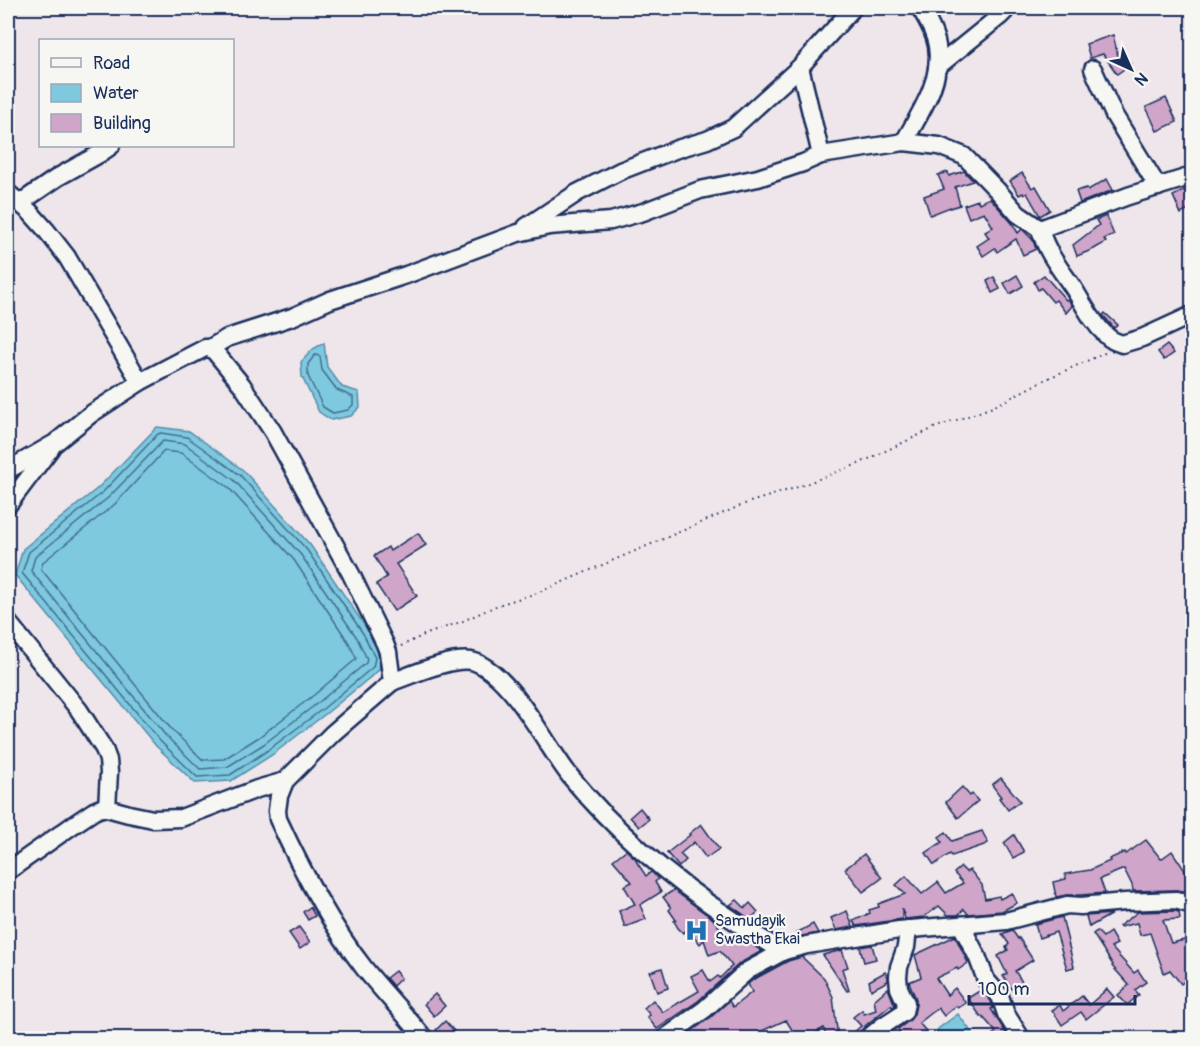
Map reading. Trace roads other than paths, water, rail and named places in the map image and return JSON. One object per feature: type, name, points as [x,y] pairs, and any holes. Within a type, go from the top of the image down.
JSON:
[{"type":"street","points":[[518,232],[578,193],[620,171],[707,140],[733,128],[800,67],[852,8]]},
{"type":"street","points":[[904,142],[925,105],[937,67],[937,43],[920,8]]},
{"type":"street","points":[[937,67],[1000,16],[1006,8]]},
{"type":"street","points":[[800,67],[821,155]]},
{"type":"street","points":[[1093,69],[1114,115],[1158,187]]},
{"type":"street","points":[[8,470],[55,443],[91,414],[141,382],[205,348],[210,348],[227,338],[292,317],[330,300],[406,275],[518,232],[549,226],[611,222],[700,190],[758,178],[821,155],[904,142],[939,146],[964,156],[1018,214],[1040,229],[1042,239],[1053,260],[1097,326],[1108,337],[1122,344],[1142,338],[1192,315]]},
{"type":"street","points":[[110,147],[58,177],[14,198],[30,212],[67,257],[141,382]]},
{"type":"street","points":[[1040,229],[1128,196],[1192,176]]},
{"type":"street","points":[[210,348],[242,385],[273,432],[351,574],[388,652],[392,682]]},
{"type":"street","points":[[8,505],[55,443]]},
{"type":"street","points":[[8,622],[79,710],[104,749],[109,772],[107,808]]},
{"type":"street","points":[[423,1038],[363,967],[342,937],[316,894],[278,819],[277,811],[279,796],[285,781],[333,733],[392,682],[429,668],[465,660],[475,662],[499,678],[522,706],[570,775],[622,832],[699,897],[766,943],[784,951]]},
{"type":"street","points":[[8,871],[94,811],[107,808],[153,819],[181,819],[257,789],[285,781]]},
{"type":"street","points":[[665,1038],[705,1009],[747,971],[784,951],[807,945],[908,929],[1006,921],[1067,905],[1176,900],[1192,905]]},
{"type":"street","points":[[961,925],[986,980],[1000,996],[1006,1014],[1021,1038]]},
{"type":"street","points":[[868,1038],[904,1012],[906,1003],[899,988],[898,977],[908,929]]},
{"type":"water","points":[[324,343],[327,367],[342,387],[359,392],[360,407],[351,416],[331,420],[319,412],[302,377],[301,362],[313,349]]},
{"type":"water","points":[[157,427],[189,431],[243,470],[311,546],[369,632],[381,657],[379,670],[272,755],[231,781],[195,783],[156,746],[15,575],[23,549],[99,487]]},
{"type":"water","points":[[958,1014],[976,1038],[931,1038],[939,1028]]},
{"type":"place","name":"Samudayik Swastha Ekai","points":[[697,930]]}]
